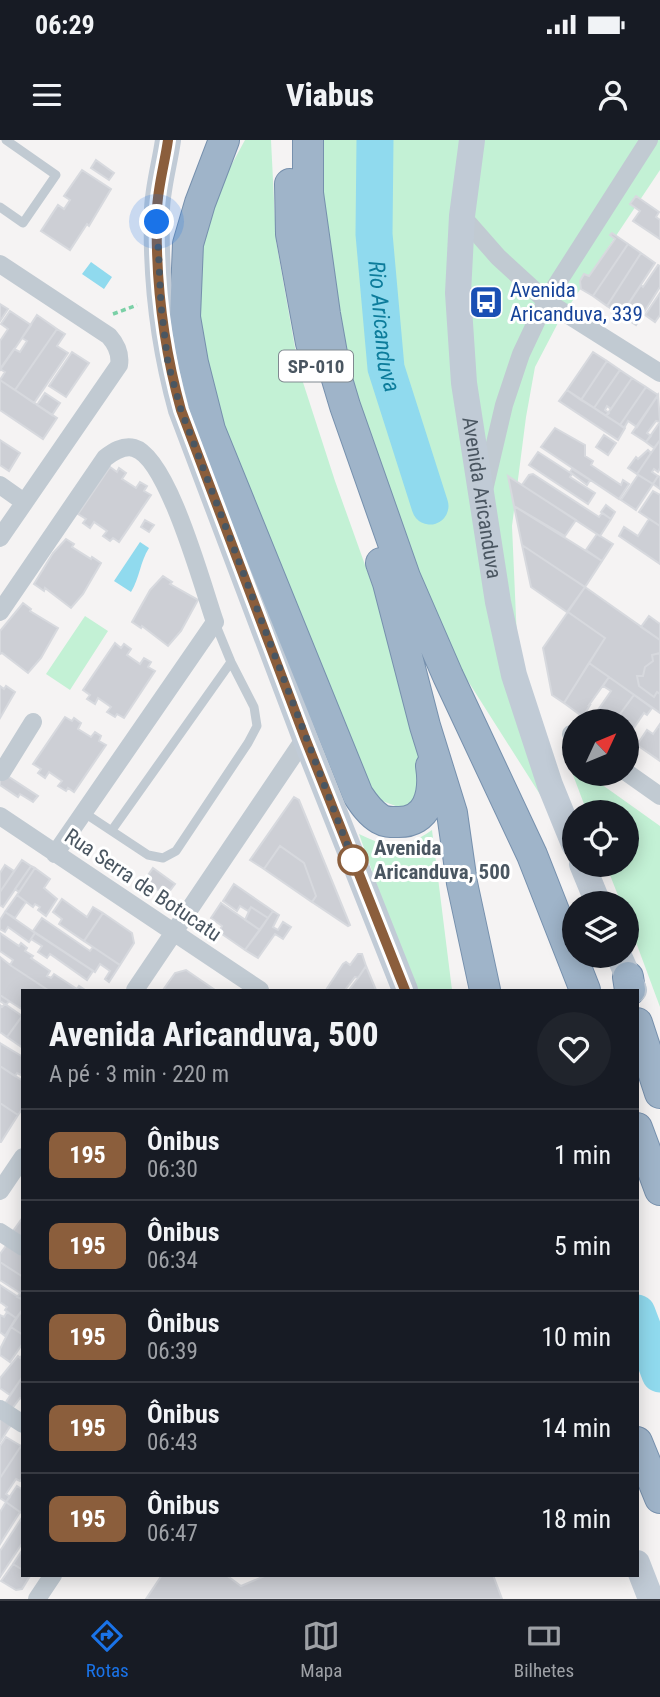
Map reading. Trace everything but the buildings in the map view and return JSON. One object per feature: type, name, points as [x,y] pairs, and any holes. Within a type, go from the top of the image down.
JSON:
[{"type":"highway","points":[[224,140],[188,244],[185,317],[193,363],[211,430],[358,795],[370,812],[383,822],[403,823],[418,818],[428,807],[432,775],[425,726]]},
{"type":"highway","name":"SP-010","points":[[289,140],[291,234],[303,306],[319,379],[352,488],[396,580],[448,676],[532,855],[586,989]]},
{"type":"highway","name":"SP-010","points":[[308,140],[307,193],[336,376],[396,580],[425,726],[452,813],[462,883],[485,989]]},
{"type":"highway","points":[[462,883],[462,936],[467,989]]},
{"type":"highway","points":[[639,1029],[660,1093]]},
{"type":"highway","points":[[639,1133],[660,1189]]},
{"type":"highway","points":[[639,1447],[660,1498]]},
{"type":"main road","points":[[152,140],[161,306],[168,363],[181,410],[305,738],[405,989]]},
{"type":"main road","points":[[157,206],[168,140]]},
{"type":"main road","name":"Avenida Aricanduva","points":[[472,140],[462,216],[458,297],[462,358],[498,602],[514,675],[562,814]]},
{"type":"main road","points":[[639,1004],[660,1056]]},
{"type":"main road","points":[[639,1568],[651,1599]]},
{"type":"street","points":[[481,499],[504,405],[522,354],[546,301],[649,140]]},
{"type":"street","points":[[462,216],[498,257],[546,301],[660,373]]},
{"type":"street","points":[[0,264],[109,336],[119,354],[118,365],[0,538]]},
{"type":"street","points":[[0,611],[105,458],[117,449],[133,447],[146,455],[174,500],[215,622],[55,854]]},
{"type":"street","points":[[0,485],[24,502]]},
{"type":"street","points":[[2,772],[33,722]]},
{"type":"street","points":[[136,989],[305,738]]},
{"type":"street","points":[[639,781],[660,796]]},
{"type":"street","name":"Rua Serra de Botucatu","points":[[0,816],[259,989]]},
{"type":"street","points":[[0,1191],[21,1160]]},
{"type":"street","points":[[0,1232],[21,1246]]},
{"type":"street","points":[[0,1409],[21,1423]]},
{"type":"street","points":[[37,1599],[53,1577]]},
{"type":"lane","points":[[0,207],[23,223],[56,175],[6,140]]},
{"type":"lane","points":[[83,811],[148,855],[163,858],[176,851],[257,726],[254,707],[230,662],[215,622]]},
{"type":"lane","points":[[112,830],[230,662]]},
{"type":"path","points":[[113,314],[135,306]]},
{"type":"green space","points":[[245,140],[271,140],[276,241],[299,370],[384,618],[419,737],[420,779],[413,803],[401,808],[377,799],[364,783],[222,420],[210,377],[194,294],[196,230]]},
{"type":"green space","points":[[302,140],[660,140],[660,170],[559,321],[535,367],[526,417],[512,526],[518,663],[562,808],[562,829],[388,555],[331,384]]},
{"type":"green space","points":[[85,616],[108,631],[70,690],[46,674]]},
{"type":"green space","points":[[577,786],[604,786],[624,800],[582,800]]},
{"type":"green space","points":[[639,811],[660,826],[660,1007],[639,950],[639,891],[616,891],[611,877],[639,877]]},
{"type":"green space","points":[[432,830],[452,989],[414,989],[359,834],[388,845],[404,844]]},
{"type":"water","points":[[91,262],[112,277],[104,289],[82,274]]},
{"type":"water","points":[[140,542],[149,548],[131,592],[114,581]]},
{"type":"waterway","name":"Rio Aricanduva","points":[[375,140],[374,234],[386,368],[430,506]]},
{"type":"waterway","name":"Rio Aricanduva","points":[[639,1318],[660,1374]]},
{"type":"bus line","name":"195","points":[[168,140],[157,206],[161,306],[168,363],[181,410],[305,738],[405,989]]},
{"type":"place","name":"Avenida Aricanduva, 339","points":[[486,302]]},
{"type":"place","name":"Avenida Aricanduva, 500","points":[[353,860]]},
{"type":"route","points":[[157,222],[161,306],[168,363],[181,410],[353,860]]}]
